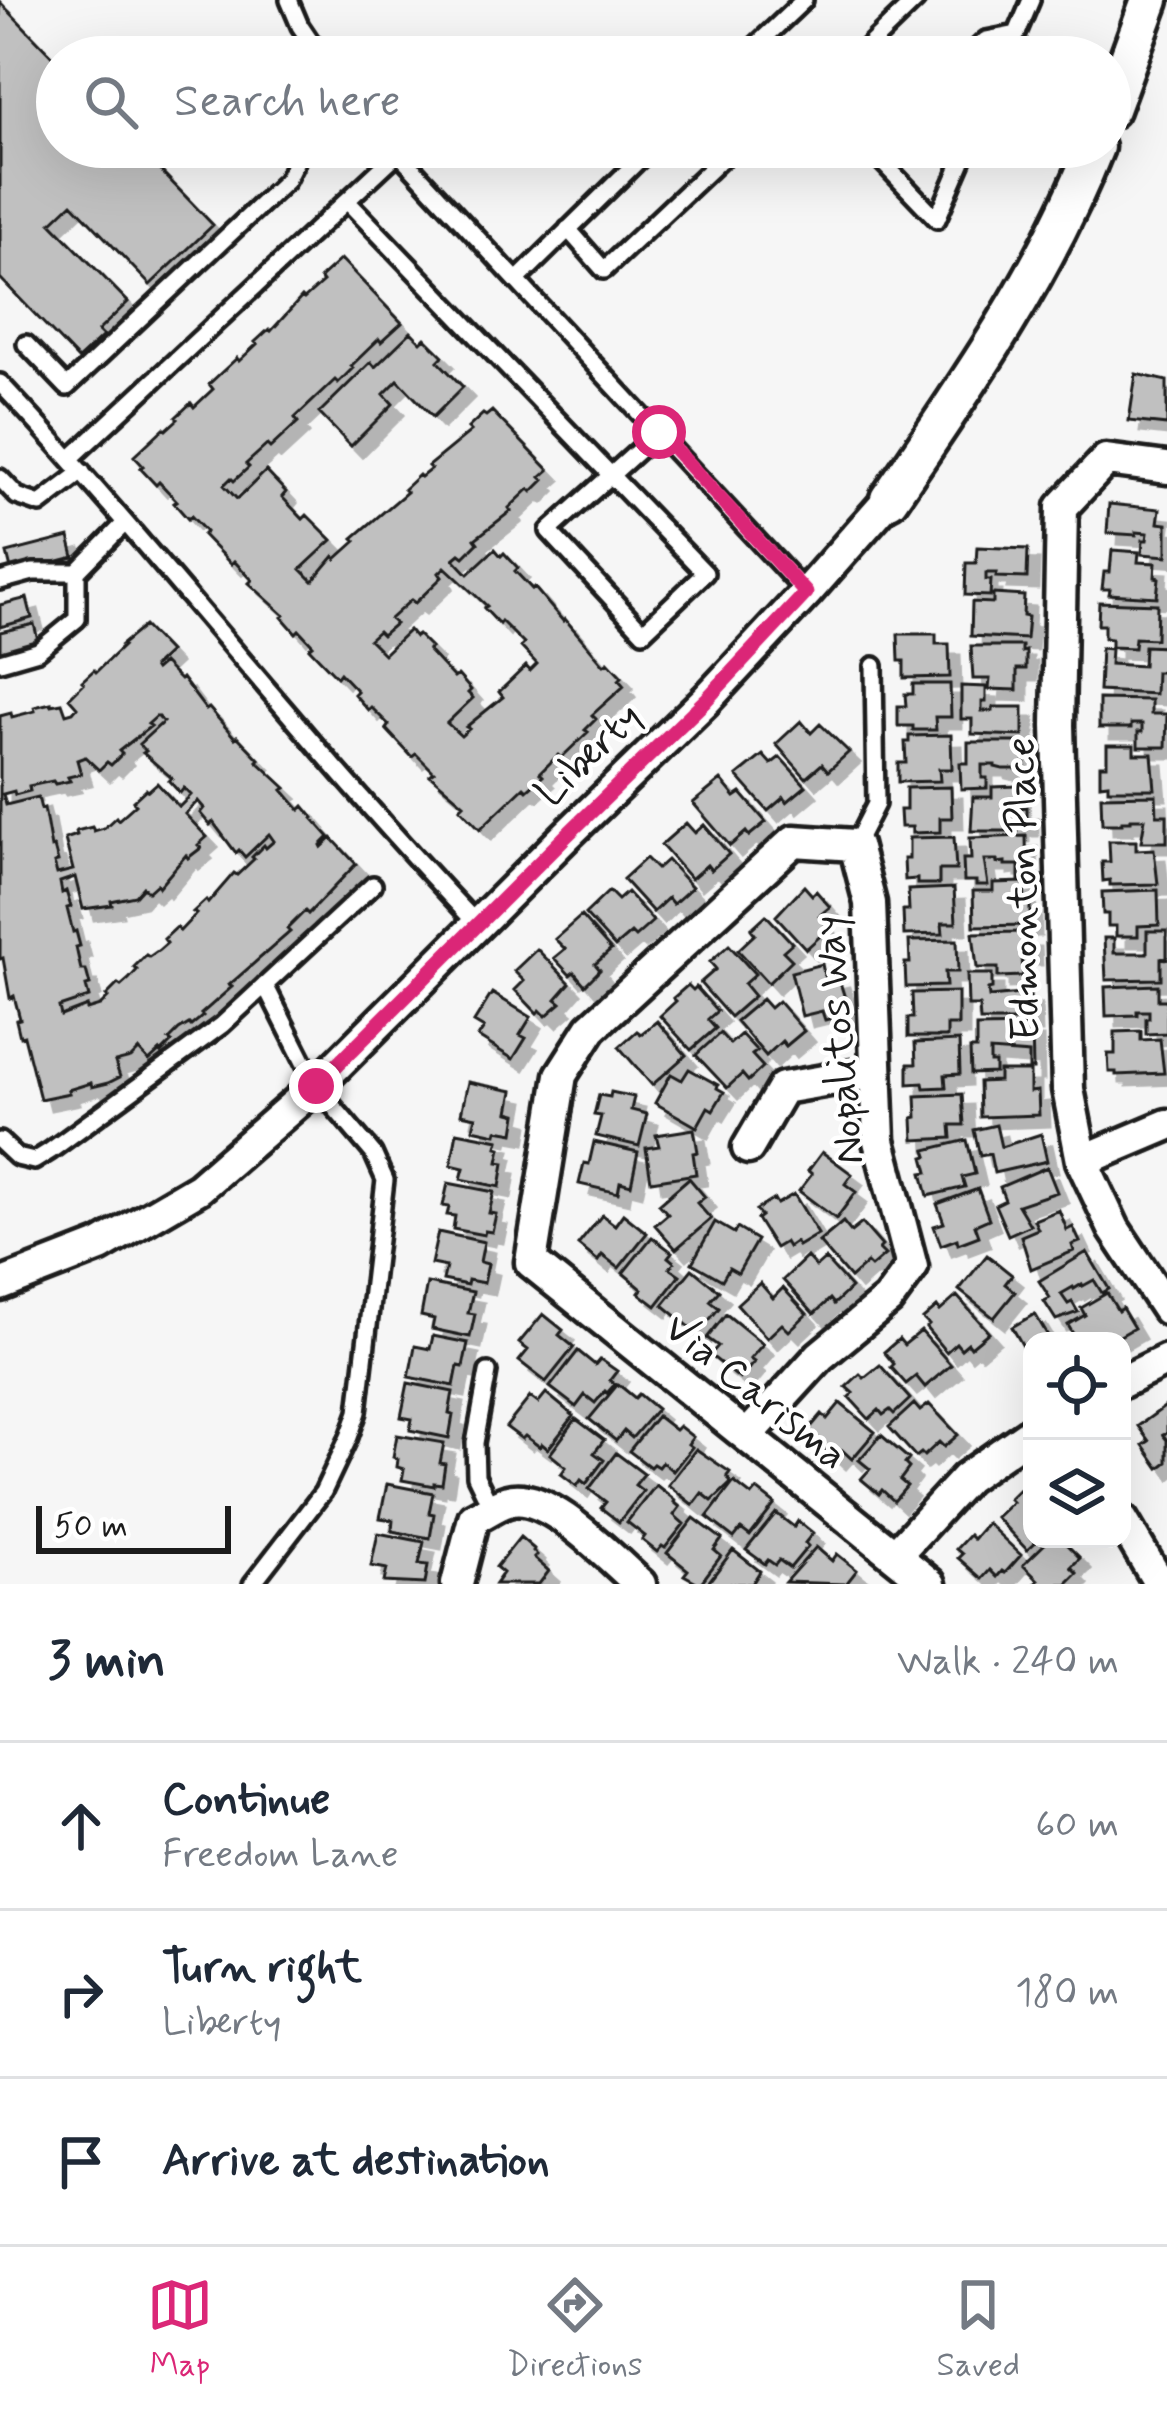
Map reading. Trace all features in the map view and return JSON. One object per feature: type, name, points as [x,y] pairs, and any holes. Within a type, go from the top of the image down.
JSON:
[{"type":"street","points":[[1131,52],[1150,0]]},
{"type":"street","name":"Liberty","points":[[0,1285],[100,1246],[199,1188],[316,1086],[706,700],[889,499],[982,365],[1087,168]]},
{"type":"street","name":"Edmonton Place","points":[[1167,468],[1106,460],[1062,507],[1058,725],[1068,1089],[1082,1161],[1114,1229],[1167,1309]]},
{"type":"street","name":"Via Carisma","points":[[855,845],[794,841],[591,1028],[561,1075],[531,1262],[930,1584]]},
{"type":"street","name":"Nopalitos Way","points":[[748,1436],[820,1356],[888,1300],[912,1267],[879,1141],[871,904],[855,845]]},
{"type":"street","points":[[748,1148],[783,1088],[876,1072]]},
{"type":"street","points":[[1082,1161],[1167,1125]]},
{"type":"street","points":[[1131,1378],[1167,1360]]},
{"type":"street","points":[[896,1554],[966,1478],[1023,1438]]},
{"type":"street","points":[[458,1584],[474,1518],[501,1504],[533,1500],[554,1510],[640,1584]]},
{"type":"street","points":[[1131,1535],[1160,1584]]},
{"type":"lane","points":[[289,0],[307,36]]},
{"type":"lane","points":[[766,36],[804,0]]},
{"type":"lane","points":[[878,36],[916,0]]},
{"type":"lane","points":[[1006,36],[1016,34],[1031,0]]},
{"type":"lane","points":[[26,344],[67,387],[286,181],[292,168]]},
{"type":"lane","points":[[0,478],[17,496],[40,504],[379,168]]},
{"type":"lane","points":[[413,168],[806,593]]},
{"type":"lane","points":[[517,280],[631,168]]},
{"type":"lane","points":[[568,230],[604,270],[712,168]]},
{"type":"lane","points":[[889,168],[937,219],[959,168]]},
{"type":"lane","points":[[347,202],[611,473],[705,573],[643,632],[549,531],[611,473],[659,432]]},
{"type":"lane","points":[[0,382],[398,842],[478,926]]},
{"type":"lane","points":[[0,662],[38,651],[77,619],[77,572],[125,523]]},
{"type":"lane","points":[[0,581],[33,572],[77,572]]},
{"type":"lane","points":[[855,845],[876,804],[874,666]]},
{"type":"lane","points":[[0,1141],[17,1157],[34,1161],[222,1025],[373,885]]},
{"type":"lane","points":[[252,1584],[323,1492],[358,1412],[385,1180],[373,1154],[316,1086],[265,985]]},
{"type":"lane","points":[[488,1372],[475,1443],[476,1476],[501,1504]]},
{"type":"building","points":[[0,2],[36,39],[36,168],[158,168],[213,225],[150,285],[72,203],[51,223],[128,302],[98,331],[103,336],[78,359],[0,278]]},
{"type":"building","points":[[341,259],[402,323],[381,342],[379,339],[338,383],[335,380],[234,481],[231,478],[224,485],[237,499],[266,471],[303,519],[307,515],[332,540],[301,569],[313,581],[334,556],[336,559],[356,541],[353,538],[407,492],[404,489],[431,469],[428,466],[471,431],[468,428],[492,411],[549,470],[532,492],[529,489],[511,511],[475,539],[478,543],[464,557],[460,554],[454,559],[468,574],[495,549],[501,556],[504,553],[518,568],[515,571],[604,665],[608,662],[622,677],[624,686],[592,715],[596,719],[585,730],[588,732],[480,829],[460,808],[464,804],[430,775],[434,772],[416,754],[412,757],[386,729],[389,725],[371,707],[368,710],[340,673],[337,677],[309,648],[313,645],[203,535],[206,532],[191,516],[188,519],[134,456],[213,389],[209,384],[323,282],[320,278]],"holes":[[[445,567],[487,606],[484,608],[524,644],[521,647],[537,664],[530,671],[526,666],[499,692],[503,697],[461,736],[447,723],[473,698],[458,675],[454,678],[428,650],[431,648],[409,630],[384,654],[369,639],[395,624],[390,619],[411,600],[415,603],[442,577],[439,573]]]},
{"type":"building","points":[[411,332],[443,356],[438,361],[463,387],[433,417],[398,380],[384,394],[393,404],[351,446],[319,413],[371,362],[375,367]]},
{"type":"building","points":[[1136,374],[1167,381],[1167,425],[1129,421]]},
{"type":"building","points":[[1109,504],[1160,509],[1158,523],[1167,524],[1167,556],[1142,554],[1148,533],[1107,533]]},
{"type":"building","points":[[69,537],[74,557],[12,573],[7,553]]},
{"type":"building","points":[[977,547],[1028,549],[1027,578],[986,573],[986,580],[991,580],[990,596],[965,595],[966,563],[976,563]]},
{"type":"building","points":[[1112,550],[1139,552],[1138,562],[1156,563],[1157,597],[1109,594],[1110,589],[1102,589]]},
{"type":"building","points":[[993,594],[1024,596],[1026,639],[971,636],[972,602],[993,603]]},
{"type":"building","points":[[27,598],[32,618],[0,627],[0,605]]},
{"type":"building","points":[[1099,602],[1157,604],[1156,639],[1135,638],[1134,648],[1111,647],[1111,639],[1104,638],[1104,625],[1098,625]]},
{"type":"building","points":[[34,624],[39,644],[0,654],[0,632]]},
{"type":"building","points":[[144,626],[169,652],[155,670],[163,663],[182,678],[206,710],[286,788],[283,790],[300,810],[304,806],[314,818],[329,837],[322,847],[332,838],[356,864],[287,929],[290,932],[229,985],[232,987],[203,1016],[179,1030],[161,1053],[149,1061],[139,1050],[115,1062],[120,1077],[108,1083],[92,1087],[91,1083],[40,1099],[0,959],[0,716],[11,713],[12,717],[51,703],[62,703],[66,714],[73,712],[77,707],[69,698]],"holes":[[[157,716],[163,722],[139,744],[180,793],[184,788],[191,795],[179,807],[157,783],[146,789],[118,820],[94,831],[92,827],[76,831],[77,835],[65,839],[73,870],[57,874],[54,863],[58,862],[38,797],[6,805],[3,794],[70,781],[68,777],[81,774],[77,760],[85,757],[99,770],[107,762],[111,765],[122,754],[119,751]],[[198,801],[204,808],[200,813],[210,825],[213,822],[236,853],[239,850],[245,857],[269,834],[274,841],[193,912],[196,914],[180,931],[177,927],[164,939],[167,943],[146,955],[100,1006],[61,1016],[59,1007],[89,997],[86,986],[90,985],[86,970],[81,970],[76,947],[80,946],[67,908],[71,907],[60,882],[75,877],[83,909],[112,905],[111,901],[135,896],[143,887],[148,892],[159,887],[207,837],[185,814]]]},
{"type":"building","points":[[898,634],[936,634],[936,644],[949,644],[950,677],[904,678]]},
{"type":"building","points":[[971,646],[1022,646],[1026,669],[1017,669],[1017,690],[989,689],[990,679],[973,679]]},
{"type":"building","points":[[1144,646],[1166,647],[1165,672],[1156,672],[1155,694],[1099,691],[1101,648],[1111,649],[1110,664],[1143,666]]},
{"type":"building","points":[[913,684],[950,684],[951,717],[935,717],[936,730],[898,726],[898,706],[906,706],[905,694],[913,694]]},
{"type":"building","points":[[961,686],[986,687],[982,711],[1023,707],[1023,736],[972,734],[972,719],[961,719]]},
{"type":"building","points":[[1099,699],[1151,700],[1151,714],[1167,714],[1166,747],[1138,747],[1142,724],[1099,728]]},
{"type":"building","points":[[801,721],[811,733],[820,724],[849,752],[828,771],[822,764],[806,778],[776,744]]},
{"type":"building","points":[[951,735],[952,769],[939,769],[940,781],[898,782],[898,763],[906,763],[909,736]]},
{"type":"building","points":[[968,742],[1024,742],[1025,769],[982,765],[987,788],[961,789],[960,763],[968,763]]},
{"type":"building","points":[[1107,745],[1134,745],[1134,754],[1152,754],[1155,789],[1108,789],[1108,783],[1100,784]]},
{"type":"building","points":[[763,755],[771,764],[780,757],[806,786],[768,811],[737,776]]},
{"type":"building","points":[[721,780],[735,797],[741,793],[766,822],[730,846],[693,803]]},
{"type":"building","points":[[1018,786],[1019,808],[1027,807],[1027,825],[1018,825],[1018,831],[971,831],[973,797],[992,797],[992,787]]},
{"type":"building","points":[[951,787],[952,818],[940,818],[940,832],[912,833],[912,827],[901,827],[906,788]]},
{"type":"building","points":[[1156,795],[1157,815],[1167,815],[1167,842],[1141,842],[1145,819],[1102,824],[1101,796]]},
{"type":"building","points":[[686,823],[695,833],[704,825],[729,854],[691,879],[661,845]]},
{"type":"building","points":[[1026,836],[1027,879],[1019,880],[1019,865],[984,860],[988,885],[964,881],[963,859],[971,859],[970,838]]},
{"type":"building","points":[[954,837],[956,870],[939,870],[939,884],[905,880],[909,838]]},
{"type":"building","points":[[1109,841],[1136,841],[1136,850],[1154,849],[1158,884],[1110,885],[1110,880],[1103,881],[1102,862],[1110,862]]},
{"type":"building","points":[[646,858],[657,869],[667,860],[692,887],[673,904],[668,898],[653,912],[623,879]]},
{"type":"building","points":[[1024,882],[1030,925],[974,926],[973,891],[993,891],[993,883]]},
{"type":"building","points":[[804,886],[812,895],[816,891],[830,907],[819,916],[829,928],[806,949],[776,916]]},
{"type":"building","points":[[954,888],[956,923],[942,923],[943,934],[904,935],[908,890]]},
{"type":"building","points":[[1158,890],[1159,925],[1138,926],[1138,936],[1116,936],[1116,926],[1108,926],[1108,914],[1103,914],[1102,892]]},
{"type":"building","points":[[609,891],[618,900],[627,892],[653,921],[615,947],[585,914]]},
{"type":"building","points":[[766,915],[792,943],[783,951],[792,960],[768,983],[738,950]]},
{"type":"building","points":[[581,916],[611,950],[595,964],[600,970],[585,985],[554,958],[565,949],[555,939]]},
{"type":"building","points":[[1147,931],[1167,931],[1161,979],[1106,980],[1104,938],[1114,938],[1114,953],[1147,953]]},
{"type":"building","points":[[1021,932],[1021,936],[1030,936],[1031,954],[1022,954],[1023,976],[998,977],[998,968],[977,968],[973,933]]},
{"type":"building","points":[[957,940],[958,972],[945,972],[946,986],[906,987],[909,941]]},
{"type":"building","points":[[729,945],[755,974],[744,984],[754,996],[730,1017],[700,983],[716,969],[710,962]]},
{"type":"building","points":[[537,949],[570,983],[556,999],[561,1003],[546,1016],[515,990],[524,981],[514,971]]},
{"type":"building","points":[[822,964],[825,979],[838,976],[850,1014],[825,1020],[822,1011],[802,1016],[791,972]]},
{"type":"building","points":[[967,974],[992,974],[989,997],[1030,993],[1031,1021],[980,1021],[979,1006],[968,1006]]},
{"type":"building","points":[[688,985],[693,990],[696,987],[717,1011],[708,1019],[716,1028],[691,1050],[660,1016]]},
{"type":"building","points":[[1158,985],[1158,1000],[1167,1000],[1167,1033],[1146,1034],[1149,1011],[1106,1016],[1105,987]]},
{"type":"building","points":[[958,992],[958,1025],[947,1025],[947,1037],[908,1037],[912,993]]},
{"type":"building","points":[[492,993],[531,1017],[520,1035],[526,1038],[513,1059],[478,1037],[484,1028],[474,1022]]},
{"type":"building","points":[[762,999],[770,1008],[778,1001],[804,1031],[786,1046],[782,1041],[766,1056],[736,1021]]},
{"type":"building","points":[[657,1021],[686,1055],[652,1085],[619,1047]]},
{"type":"building","points":[[1032,1026],[1033,1069],[1029,1069],[1029,1054],[990,1051],[995,1073],[971,1074],[970,1049],[976,1049],[976,1027]]},
{"type":"building","points":[[1141,1031],[1141,1040],[1160,1039],[1164,1073],[1109,1072],[1108,1054],[1115,1054],[1115,1032]]},
{"type":"building","points":[[720,1033],[730,1044],[741,1034],[757,1051],[752,1055],[763,1067],[748,1081],[742,1074],[727,1088],[696,1055]]},
{"type":"building","points":[[959,1041],[960,1074],[945,1075],[946,1087],[908,1084],[908,1064],[916,1064],[915,1043]]},
{"type":"building","points":[[689,1069],[724,1092],[697,1127],[655,1103],[671,1074],[682,1080]]},
{"type":"building","points":[[999,1071],[1030,1071],[1030,1092],[1038,1091],[1039,1115],[980,1117],[979,1082],[999,1081]]},
{"type":"building","points":[[468,1082],[513,1091],[509,1112],[517,1114],[514,1133],[473,1129],[476,1117],[461,1114]]},
{"type":"building","points":[[611,1092],[634,1097],[631,1110],[647,1114],[639,1146],[596,1136],[599,1095],[610,1097]]},
{"type":"building","points":[[962,1094],[964,1125],[951,1125],[952,1138],[914,1140],[916,1096]]},
{"type":"building","points":[[996,1125],[1001,1147],[1041,1134],[1047,1161],[994,1173],[990,1154],[980,1156],[974,1130]]},
{"type":"building","points":[[694,1129],[696,1174],[651,1181],[646,1148],[659,1146],[656,1135]]},
{"type":"building","points":[[457,1132],[499,1140],[498,1162],[504,1163],[500,1187],[461,1179],[464,1168],[451,1165]]},
{"type":"building","points":[[967,1140],[975,1174],[962,1177],[965,1187],[928,1196],[922,1173],[928,1172],[926,1150]]},
{"type":"building","points":[[594,1142],[638,1152],[631,1185],[620,1182],[618,1193],[579,1184]]},
{"type":"building","points":[[822,1152],[852,1174],[845,1184],[856,1192],[836,1219],[799,1191]]},
{"type":"building","points":[[1047,1167],[1057,1192],[1018,1205],[1030,1225],[1008,1235],[995,1205],[1005,1200],[1000,1187]]},
{"type":"building","points":[[689,1178],[705,1197],[697,1203],[711,1219],[676,1249],[655,1225],[668,1214],[659,1204]]},
{"type":"building","points":[[448,1183],[494,1192],[489,1213],[496,1214],[492,1232],[484,1235],[453,1229],[455,1216],[447,1215],[449,1207],[443,1206]]},
{"type":"building","points":[[978,1189],[989,1219],[975,1225],[979,1236],[941,1245],[934,1226],[944,1223],[937,1204]]},
{"type":"building","points":[[794,1194],[818,1234],[798,1246],[795,1242],[788,1247],[785,1242],[775,1248],[756,1210]]},
{"type":"building","points":[[1059,1210],[1067,1230],[1073,1227],[1080,1242],[1072,1245],[1074,1251],[1031,1269],[1021,1236],[1038,1229],[1034,1220]]},
{"type":"building","points":[[623,1214],[647,1233],[619,1268],[602,1255],[598,1261],[578,1245],[602,1215],[615,1225]]},
{"type":"building","points":[[715,1222],[757,1240],[738,1273],[729,1268],[722,1280],[692,1263]]},
{"type":"building","points":[[843,1222],[851,1232],[862,1223],[885,1255],[850,1278],[819,1242]]},
{"type":"building","points":[[438,1232],[484,1242],[480,1262],[488,1264],[484,1283],[443,1280],[446,1267],[431,1264]]},
{"type":"building","points":[[652,1237],[672,1252],[670,1268],[680,1275],[656,1306],[623,1273]]},
{"type":"building","points":[[1087,1252],[1109,1289],[1102,1293],[1094,1280],[1061,1294],[1078,1312],[1056,1320],[1039,1281]]},
{"type":"building","points":[[987,1255],[1012,1275],[1005,1284],[1015,1292],[994,1318],[959,1290]]},
{"type":"building","points":[[807,1257],[816,1267],[825,1259],[851,1288],[814,1314],[783,1280]]},
{"type":"building","points":[[692,1269],[719,1291],[710,1301],[719,1308],[698,1334],[663,1305]]},
{"type":"building","points":[[427,1283],[473,1292],[470,1337],[432,1329],[434,1319],[421,1316]]},
{"type":"building","points":[[760,1283],[773,1298],[783,1288],[807,1314],[789,1331],[782,1324],[767,1338],[737,1304]]},
{"type":"building","points":[[1107,1293],[1134,1328],[1072,1332],[1068,1325],[1085,1315],[1081,1308]]},
{"type":"building","points":[[957,1296],[989,1332],[971,1347],[968,1343],[961,1349],[956,1343],[946,1352],[923,1319]]},
{"type":"building","points":[[543,1314],[563,1330],[559,1335],[574,1347],[546,1382],[519,1361],[528,1350],[519,1343]]},
{"type":"building","points":[[726,1314],[763,1344],[740,1379],[710,1355],[718,1346],[707,1338]]},
{"type":"building","points":[[1035,1314],[1046,1332],[1023,1332],[1023,1346],[1012,1327]]},
{"type":"building","points":[[921,1331],[951,1365],[925,1387],[916,1376],[906,1384],[884,1352],[899,1339],[904,1345]]},
{"type":"building","points":[[433,1336],[468,1343],[454,1386],[409,1377],[415,1346],[430,1349]]},
{"type":"building","points":[[578,1351],[595,1365],[600,1359],[617,1371],[607,1393],[595,1403],[585,1395],[576,1407],[550,1387]]},
{"type":"building","points":[[880,1365],[910,1399],[894,1414],[890,1410],[883,1415],[879,1410],[869,1419],[846,1387]]},
{"type":"building","points":[[408,1383],[453,1392],[449,1438],[410,1430],[412,1419],[401,1417]]},
{"type":"building","points":[[618,1384],[657,1409],[632,1438],[624,1431],[616,1441],[589,1419]]},
{"type":"building","points":[[546,1393],[574,1416],[548,1449],[506,1427],[530,1397],[538,1403]]},
{"type":"building","points":[[840,1403],[875,1432],[852,1459],[842,1450],[835,1458],[806,1433],[822,1414],[827,1419]]},
{"type":"building","points":[[914,1404],[920,1411],[929,1404],[958,1435],[944,1447],[939,1442],[916,1457],[889,1427]]},
{"type":"building","points":[[1167,1405],[1167,1433],[1163,1435],[1167,1462],[1159,1468],[1143,1445],[1149,1441],[1138,1426]]},
{"type":"building","points":[[657,1416],[693,1437],[688,1444],[692,1447],[673,1471],[662,1462],[650,1467],[629,1451]]},
{"type":"building","points":[[576,1419],[604,1440],[594,1453],[604,1460],[586,1484],[581,1480],[577,1486],[561,1474],[566,1467],[550,1454]]},
{"type":"building","points":[[397,1435],[444,1443],[442,1484],[402,1480],[404,1469],[397,1467],[398,1459],[393,1457]]},
{"type":"building","points":[[881,1435],[909,1459],[900,1480],[907,1486],[894,1501],[861,1479],[870,1469],[859,1460]]},
{"type":"building","points":[[696,1449],[730,1472],[731,1483],[712,1501],[702,1493],[693,1505],[668,1485]]},
{"type":"building","points":[[616,1453],[644,1474],[635,1485],[643,1491],[619,1522],[601,1508],[606,1502],[589,1489]]},
{"type":"building","points":[[734,1482],[752,1496],[757,1490],[775,1504],[750,1536],[741,1529],[734,1538],[707,1517]]},
{"type":"building","points":[[387,1484],[433,1493],[430,1538],[392,1531],[393,1520],[380,1518]]},
{"type":"building","points":[[656,1485],[675,1500],[680,1507],[674,1515],[684,1524],[657,1552],[627,1522]]},
{"type":"building","points":[[1023,1485],[1023,1546],[996,1517],[1012,1502],[1009,1499]]},
{"type":"building","points":[[776,1513],[794,1527],[798,1521],[813,1533],[790,1568],[779,1560],[775,1565],[768,1560],[765,1564],[746,1550]]},
{"type":"building","points":[[694,1518],[722,1539],[714,1550],[721,1556],[700,1584],[684,1575],[688,1570],[667,1553]]},
{"type":"building","points":[[987,1523],[1021,1555],[1005,1573],[997,1577],[990,1570],[982,1579],[958,1558],[962,1554],[956,1549]]},
{"type":"building","points":[[378,1533],[424,1542],[419,1564],[428,1565],[425,1584],[384,1582],[387,1569],[371,1566]]},
{"type":"building","points":[[520,1537],[549,1571],[539,1584],[495,1584],[503,1573],[496,1567]]},
{"type":"building","points":[[816,1547],[832,1561],[837,1554],[857,1570],[846,1584],[785,1582]]},
{"type":"building","points":[[1041,1548],[1070,1548],[1080,1558],[1071,1567],[1077,1573],[1066,1584],[1035,1584],[1038,1580],[1023,1565]]},
{"type":"building","points":[[733,1550],[760,1571],[752,1584],[707,1584]]},
{"type":"route","points":[[316,1086],[706,700],[806,593],[659,432]]}]
